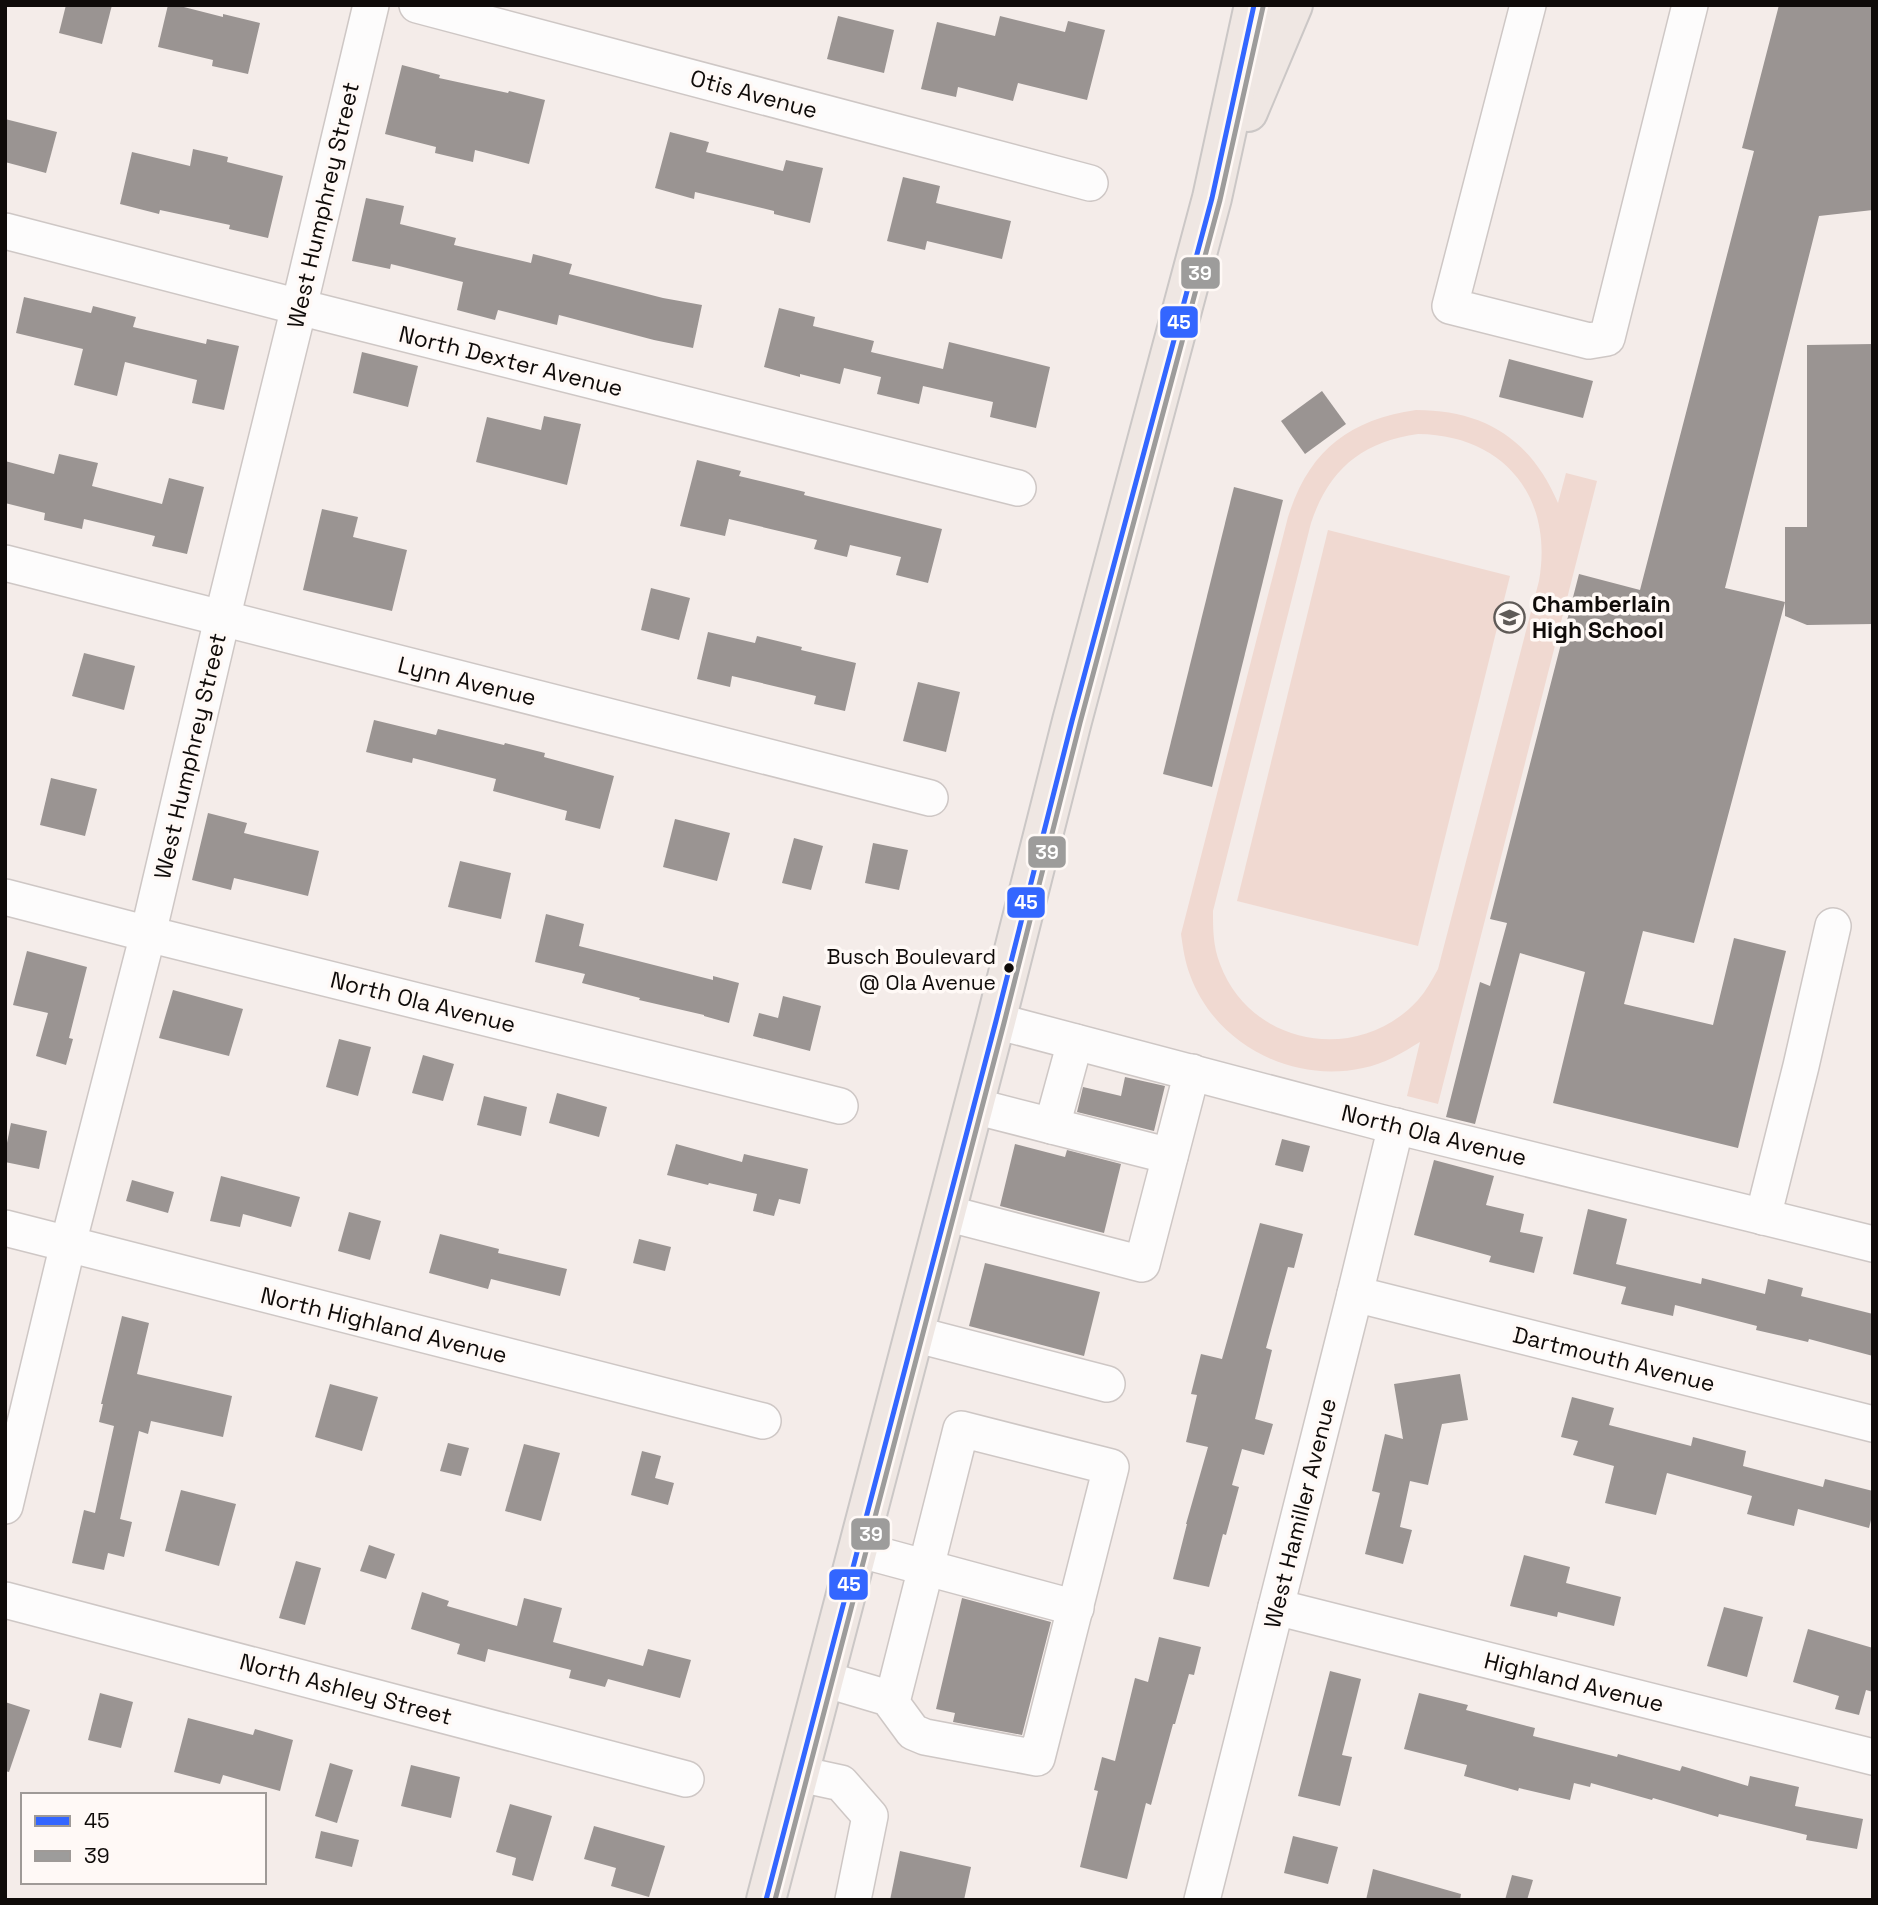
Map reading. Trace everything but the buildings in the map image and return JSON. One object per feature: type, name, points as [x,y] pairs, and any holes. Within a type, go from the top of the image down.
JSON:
[{"type":"main road","points":[[766,1900],[1072,720],[1212,198],[1254,5]]},
{"type":"main road","points":[[1212,198],[1293,5]]},
{"type":"main road","points":[[785,1900],[814,1715]]},
{"type":"street","name":"West Humphrey Street","points":[[5,1506],[68,1244],[148,934],[371,5]]},
{"type":"street","name":"Otis Avenue","points":[[417,5],[1090,183]]},
{"type":"street","points":[[1528,5],[1450,306],[1589,341],[1607,338],[1690,5]]},
{"type":"street","name":"North Dexter Avenue","points":[[5,231],[1018,488]]},
{"type":"street","name":"Lynn Avenue","points":[[5,563],[930,798]]},
{"type":"street","name":"North Ola Avenue","points":[[5,897],[840,1106]]},
{"type":"street","points":[[1763,1217],[1833,926]]},
{"type":"street","name":"North Ola Avenue","points":[[996,1021],[1396,1126],[1873,1244]]},
{"type":"street","points":[[1052,1126],[1075,1042]]},
{"type":"street","points":[[946,1213],[1142,1264],[1192,1072]]},
{"type":"street","points":[[974,1106],[1170,1156]]},
{"type":"street","name":"West Hamiller Avenue","points":[[1202,1900],[1396,1126]]},
{"type":"street","name":"North Highland Avenue","points":[[5,1228],[763,1421]]},
{"type":"street","name":"Dartmouth Avenue","points":[[1355,1294],[1873,1424]]},
{"type":"street","points":[[914,1335],[1107,1384]]},
{"type":"street","points":[[824,1679],[888,1698],[913,1732],[925,1737],[1037,1758],[1111,1467],[961,1429],[892,1702]]},
{"type":"street","points":[[857,1549],[1076,1608]]},
{"type":"street","name":"North Ashley Street","points":[[5,1600],[686,1779]]},
{"type":"street","name":"Highland Avenue","points":[[1276,1607],[1873,1757]]},
{"type":"street","points":[[804,1775],[841,1783],[870,1816],[853,1900]]},
{"type":"shaded area","points":[[1416,410],[1441,411],[1484,423],[1519,445],[1534,461],[1558,503],[1566,473],[1597,481],[1438,1104],[1407,1096],[1420,1042],[1378,1064],[1336,1071],[1310,1070],[1284,1064],[1237,1039],[1218,1021],[1202,999],[1188,970],[1181,934],[1288,517],[1297,494],[1307,474],[1334,442],[1370,422]],"holes":[[[1418,434],[1448,437],[1475,445],[1498,459],[1516,476],[1530,497],[1538,522],[1542,550],[1539,581],[1438,969],[1418,1000],[1394,1021],[1367,1033],[1338,1039],[1308,1038],[1281,1029],[1256,1014],[1235,992],[1218,957],[1213,911],[1318,504],[1338,473],[1364,451],[1398,438]]]},
{"type":"shaded area","points":[[1328,530],[1510,576],[1418,946],[1237,901]]},
{"type":"transit line","name":"45","points":[[766,1900],[1072,721],[1212,198],[1254,5]]},
{"type":"transit line","name":"39","points":[[775,1900],[1080,723],[1220,200],[1263,7]]},
{"type":"place","name":"Chamberlain High School","points":[[1509,617]]},
{"type":"place","name":"Busch Boulevard @ Ola Avenue","points":[[1009,968]]}]
